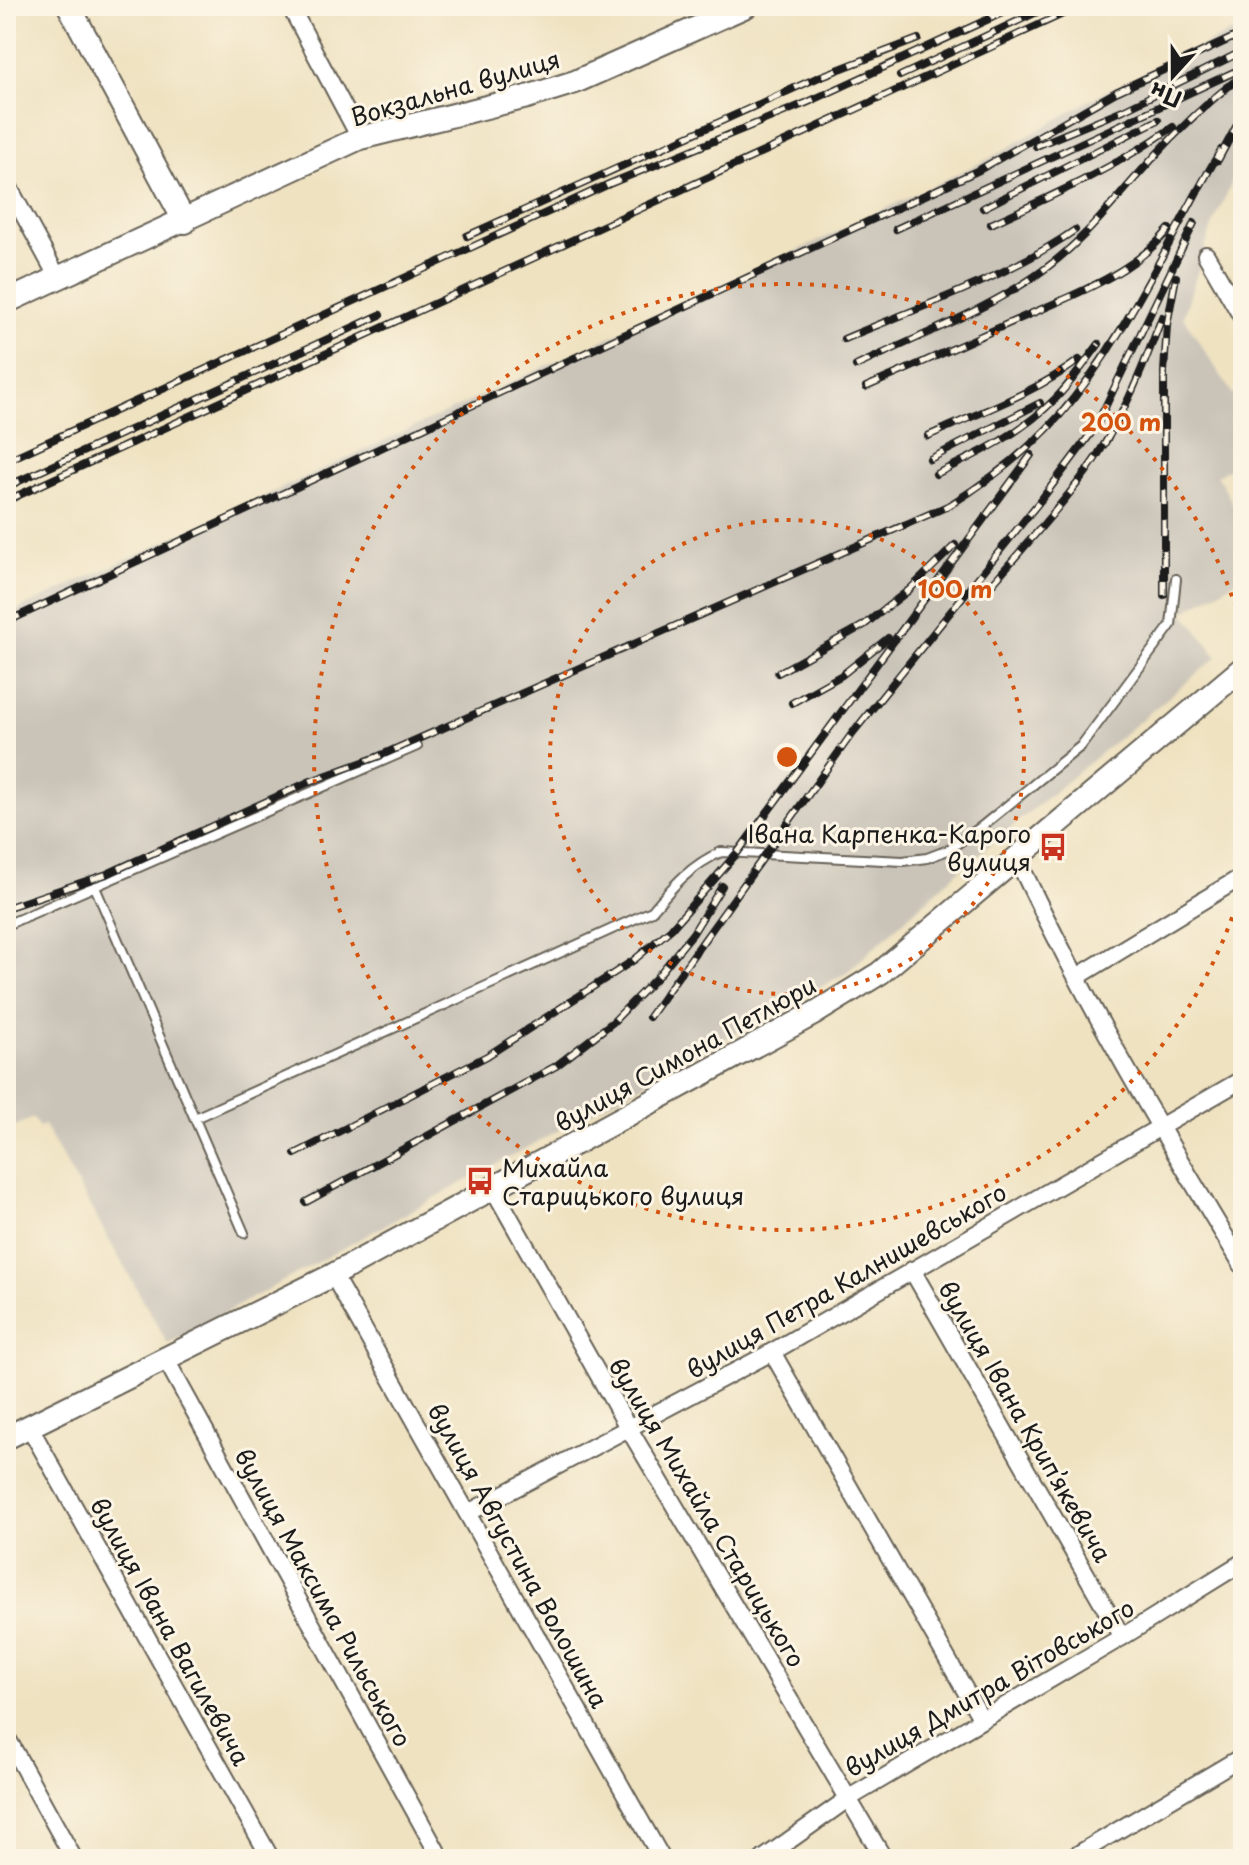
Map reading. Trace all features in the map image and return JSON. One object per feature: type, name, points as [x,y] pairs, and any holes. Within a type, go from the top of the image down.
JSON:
[{"type":"main road","points":[[69,6],[185,222]]},
{"type":"main road","name":"Вокзальна вулиця","points":[[6,302],[185,222],[360,138],[527,97],[575,82],[746,6]]},
{"type":"main road","name":"вулиця Симона Петлюри","points":[[6,1438],[333,1275],[815,1013],[880,973],[1243,668]]},
{"type":"street","points":[[290,6],[360,138]]},
{"type":"street","points":[[6,182],[58,278]]},
{"type":"street","points":[[1206,255],[1243,319]]},
{"type":"street","points":[[1016,856],[1077,977],[1160,1129],[1243,1266]]},
{"type":"street","points":[[1077,977],[1243,876]]},
{"type":"street","name":"вулиця Петра Калнишевського","points":[[468,1513],[772,1352],[1243,1079]]},
{"type":"street","name":"вулиця Михайла Старицького","points":[[493,1188],[629,1429],[884,1859]]},
{"type":"street","name":"вулиця Івана Крипʼякевича","points":[[912,1270],[1122,1637]]},
{"type":"street","name":"вулиця Августина Волошина","points":[[333,1275],[662,1859]]},
{"type":"street","points":[[772,1352],[981,1718]]},
{"type":"street","name":"вулиця Максима Рильського","points":[[165,1358],[441,1859]]},
{"type":"street","name":"вулиця Івана Вагилевича","points":[[29,1426],[271,1859]]},
{"type":"street","name":"вулиця Дмитра Вітовського","points":[[763,1859],[849,1798],[1243,1562]]},
{"type":"street","points":[[6,1736],[74,1859]]},
{"type":"street","points":[[1070,1859],[1243,1756]]},
{"type":"lane","points":[[195,1118],[652,911],[679,879],[702,860],[721,852],[903,861],[927,858],[948,850],[1025,793],[1081,746],[1171,625],[1176,579]]},
{"type":"lane","points":[[6,925],[417,746]]},
{"type":"lane","points":[[95,887],[244,1233]]},
{"type":"shaded area","points":[[1243,27],[1243,157],[1211,229],[1183,317],[1243,410],[1243,461],[1217,475],[1243,522],[1243,577],[1184,612],[1217,657],[964,866],[846,973],[168,1344],[44,1125],[39,1127],[33,1118],[6,1130],[6,615],[829,236],[992,157],[1106,91]]},
{"type":"railway","points":[[6,461],[609,184],[806,103],[1017,6]]},
{"type":"railway","points":[[900,76],[1050,6]]},
{"type":"railway","points":[[6,501],[1080,6]]},
{"type":"railway","points":[[6,622],[979,170],[1116,92],[1243,33]]},
{"type":"railway","points":[[467,236],[819,77],[918,39]]},
{"type":"railway","points":[[1036,146],[1123,110],[1243,51]]},
{"type":"railway","points":[[896,229],[1234,72]]},
{"type":"railway","points":[[856,366],[1000,298],[1042,271],[1084,235],[1180,130],[1243,75]]},
{"type":"railway","points":[[1218,160],[1243,114]]},
{"type":"railway","points":[[983,208],[1158,120]]},
{"type":"railway","points":[[991,224],[1107,168],[1173,127]]},
{"type":"railway","points":[[6,908],[107,874],[311,781],[377,757],[950,505],[1021,453],[1047,429],[1083,386],[1146,287],[1221,150]]},
{"type":"railway","points":[[649,1017],[851,735],[1095,428],[1194,223]]},
{"type":"railway","points":[[866,387],[1096,284],[1136,260],[1169,229]]},
{"type":"railway","points":[[844,339],[992,277],[1075,230]]},
{"type":"railway","points":[[1164,595],[1164,372],[1167,325],[1176,277]]},
{"type":"railway","points":[[6,487],[380,315]]},
{"type":"railway","points":[[991,585],[1063,501],[1098,454],[1129,397],[1162,317]]},
{"type":"railway","points":[[936,474],[984,450],[1029,422],[1062,392],[1099,344]]},
{"type":"railway","points":[[928,436],[1025,392],[1079,360]]},
{"type":"railway","points":[[930,459],[1040,403]]},
{"type":"railway","points":[[295,1154],[487,1056],[634,960],[671,929],[738,852],[1031,455]]},
{"type":"railway","points":[[778,673],[864,625],[909,590],[955,545]]},
{"type":"railway","points":[[792,703],[842,675],[888,638]]},
{"type":"railway","points":[[306,1202],[556,1066],[613,1022],[657,977],[693,933],[722,886]]},
{"type":"place","name":"Івана Карпенка-Карого вулиця","points":[[1053,847]]},
{"type":"place","name":"Михайла Старицького вулиця","points":[[480,1181]]}]
